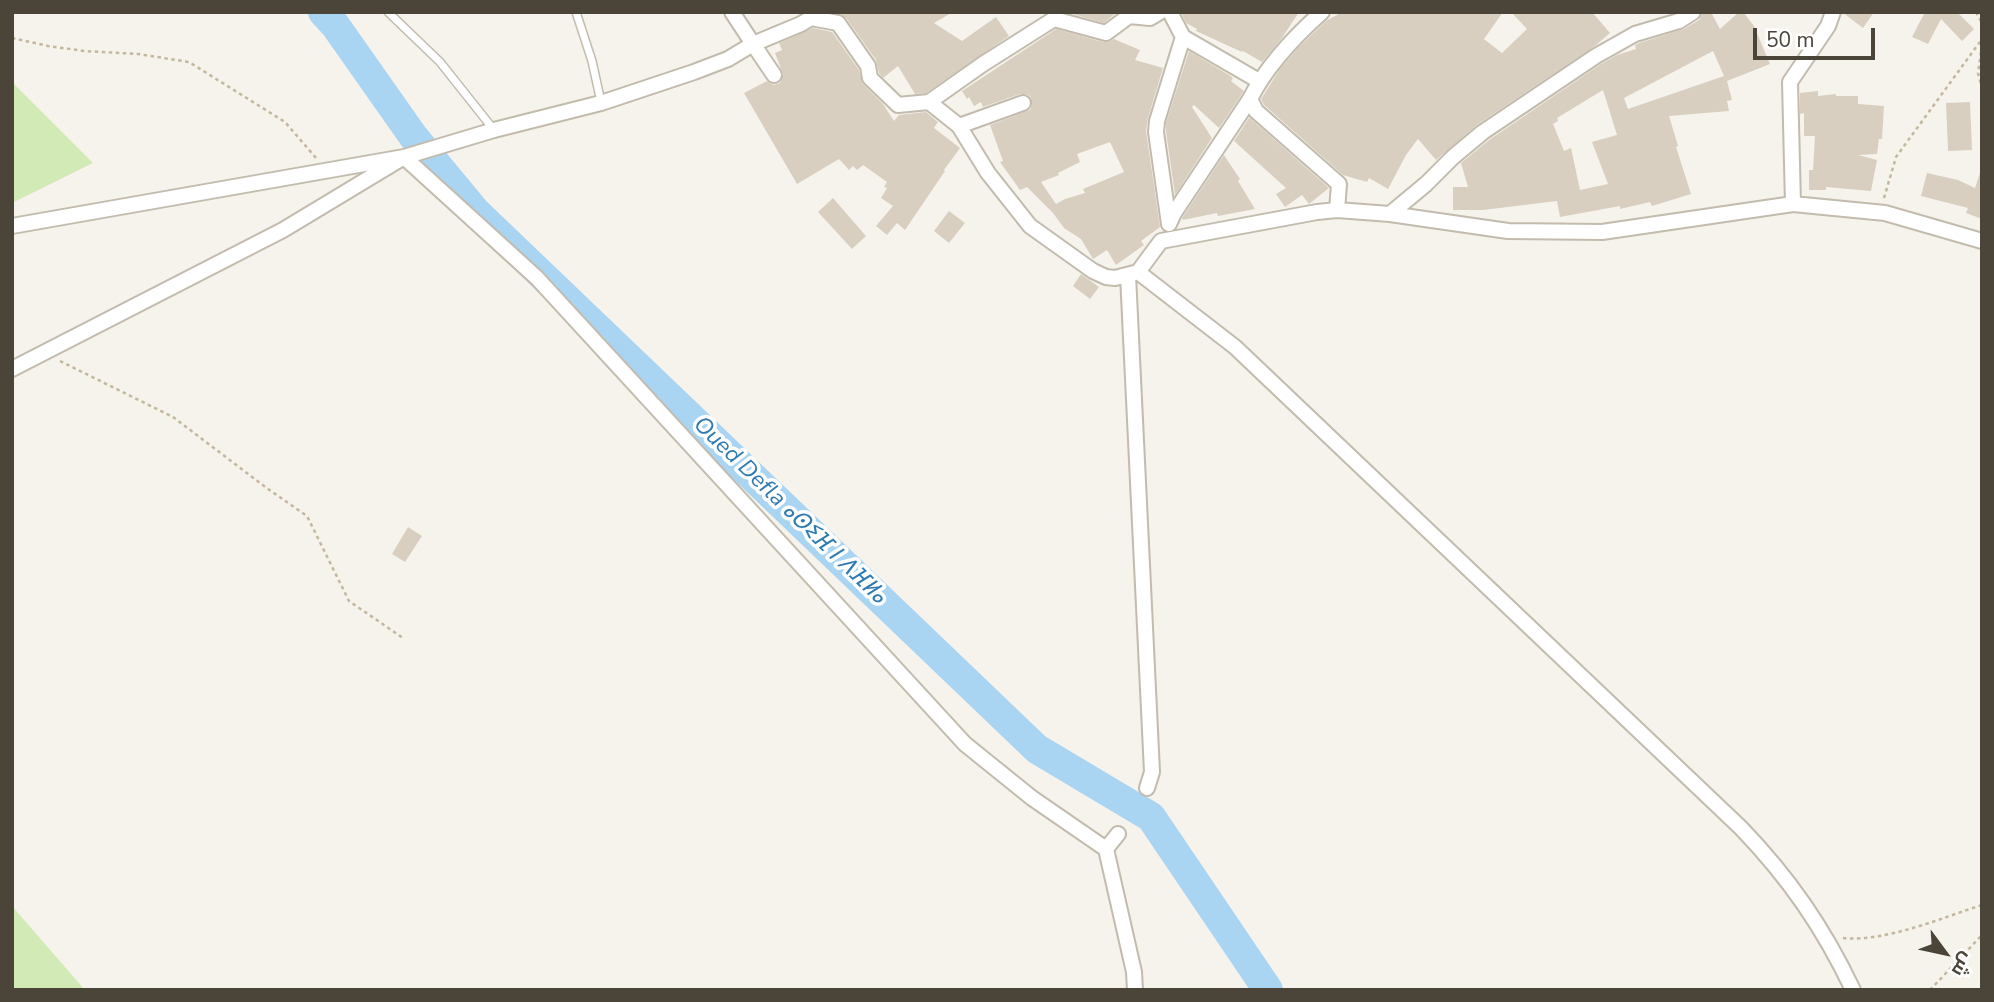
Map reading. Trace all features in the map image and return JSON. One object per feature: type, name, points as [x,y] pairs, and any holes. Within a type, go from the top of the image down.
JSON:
[{"type":"street","points":[[732,12],[774,75]]},
{"type":"street","points":[[12,226],[405,157],[601,103],[694,72],[821,15],[838,23],[868,66],[870,78],[898,105],[929,102],[1054,19],[1106,33],[1129,16],[1150,18],[1160,12]]},
{"type":"street","points":[[1170,12],[1183,37],[1259,81]]},
{"type":"street","points":[[929,102],[959,126],[988,173],[1030,226],[1093,271],[1115,278],[1133,274],[1161,241],[1174,213],[1250,99],[1259,81],[1279,54],[1322,12]]},
{"type":"street","points":[[1390,214],[1483,132],[1596,56],[1635,34],[1679,21],[1693,12]]},
{"type":"street","points":[[1793,204],[1790,82],[1828,26],[1833,12]]},
{"type":"street","points":[[1169,224],[1156,132],[1183,37]]},
{"type":"street","points":[[1250,99],[1256,111],[1339,184],[1337,210]]},
{"type":"street","points":[[959,126],[1023,103]]},
{"type":"street","points":[[12,369],[283,230],[405,157]]},
{"type":"street","points":[[405,157],[537,278],[965,744],[1032,798],[1106,849],[1134,972],[1135,990]]},
{"type":"street","points":[[327,171],[342,195]]},
{"type":"street","points":[[1161,241],[1337,210],[1390,214],[1508,231],[1602,232],[1793,204],[1880,212],[1982,241]]},
{"type":"street","points":[[1133,274],[1152,772],[1147,788]]},
{"type":"street","points":[[1133,274],[1235,347],[1741,828],[1770,858],[1798,894],[1836,954],[1853,990]]},
{"type":"street","points":[[1106,849],[1118,834]]},
{"type":"lane","points":[[388,12],[440,62],[489,132]]},
{"type":"lane","points":[[576,12],[593,61],[601,103]]},
{"type":"path","points":[[1976,12],[1982,23]]},
{"type":"path","points":[[12,38],[72,50],[138,54],[189,62],[285,122],[327,171]]},
{"type":"path","points":[[1880,212],[1896,157],[1982,39]]},
{"type":"path","points":[[1982,45],[1978,73],[1982,88]]},
{"type":"path","points":[[44,353],[173,418],[307,516],[349,601],[403,638]]},
{"type":"path","points":[[1822,932],[1857,939],[1912,928],[1982,905]]},
{"type":"path","points":[[1930,990],[1982,934]]},
{"type":"green space","points":[[12,82],[93,163],[12,203]]},
{"type":"green space","points":[[12,906],[85,990],[12,990]]},
{"type":"building","points":[[953,12],[934,23],[962,41],[996,17],[1009,36],[926,93],[915,94],[898,66],[883,78],[876,60],[846,18],[836,13]]},
{"type":"building","points":[[1066,12],[1117,12],[1104,23]]},
{"type":"building","points":[[1181,12],[1299,12],[1262,62],[1196,31],[1197,29],[1186,23]]},
{"type":"building","points":[[1342,12],[1503,12],[1484,39],[1502,53],[1527,29],[1511,12],[1592,12],[1610,33],[1595,46],[1478,124],[1436,160],[1418,139],[1388,189],[1369,178],[1367,182],[1343,175],[1264,105],[1261,99],[1280,69],[1298,48],[1326,21]]},
{"type":"building","points":[[1703,12],[1711,12],[1720,29],[1739,12],[1743,12],[1754,26],[1770,64],[1727,81],[1732,100],[1727,101],[1729,111],[1669,116],[1691,194],[1652,206],[1650,202],[1560,217],[1557,201],[1483,210],[1453,210],[1453,187],[1468,187],[1461,163],[1489,140],[1601,64],[1636,49],[1635,45],[1639,43],[1684,29],[1699,20]],"holes":[[[1713,51],[1724,76],[1628,109],[1624,98]],[[1603,90],[1617,135],[1592,142],[1608,184],[1580,190],[1571,148],[1564,151],[1553,124],[1558,121],[1557,118]]]},
{"type":"building","points":[[1842,12],[1874,12],[1863,28]]},
{"type":"building","points":[[1925,12],[1957,12],[1974,29],[1962,41],[1941,19],[1928,44],[1912,37]]},
{"type":"building","points":[[813,28],[832,32],[859,70],[863,84],[883,104],[894,121],[899,115],[926,112],[938,122],[934,128],[960,148],[905,230],[897,223],[887,235],[876,226],[893,206],[881,198],[887,188],[884,187],[887,182],[863,165],[857,170],[853,166],[849,170],[839,159],[797,184],[744,93],[767,81],[774,85],[780,83],[783,74],[775,53],[782,50],[779,43]]},
{"type":"building","points":[[1056,29],[1103,42],[1114,39],[1140,50],[1135,60],[1163,68],[1146,131],[1160,227],[1141,241],[1144,245],[1116,265],[1107,250],[1093,259],[1081,239],[1064,228],[1027,187],[1020,190],[1000,162],[1003,161],[990,125],[1030,110],[1030,96],[1020,94],[983,107],[981,102],[974,106],[962,91]],"holes":[[[1110,142],[1124,172],[1083,189],[1085,193],[1056,204],[1041,182],[1080,162],[1077,154]]]},
{"type":"building","points":[[1189,51],[1229,75],[1233,78],[1231,81],[1244,91],[1219,128],[1194,105],[1192,107],[1212,138],[1175,195],[1166,123]]},
{"type":"building","points":[[1818,91],[1818,96],[1858,96],[1858,104],[1884,106],[1882,139],[1879,139],[1877,154],[1858,155],[1877,160],[1871,191],[1826,187],[1826,190],[1809,190],[1809,170],[1813,170],[1815,136],[1804,136],[1804,113],[1800,114],[1800,93]]},
{"type":"building","points":[[1970,102],[1972,150],[1948,151],[1946,103]]},
{"type":"building","points":[[1249,118],[1329,188],[1309,204],[1302,195],[1285,207],[1276,194],[1286,188],[1234,141]]},
{"type":"building","points":[[1224,155],[1255,209],[1183,220],[1182,218]]},
{"type":"building","points":[[1927,173],[1958,180],[1975,188],[1982,173],[1982,219],[1966,213],[1968,208],[1921,196]]},
{"type":"building","points":[[833,198],[866,236],[852,249],[818,212]]},
{"type":"building","points":[[949,211],[965,223],[949,243],[934,231]]},
{"type":"building","points":[[1081,274],[1099,287],[1090,299],[1073,286]]},
{"type":"building","points":[[408,527],[422,536],[405,562],[392,554]]},
{"type":"waterway","name":"Oued Defla ⴰⵙⵉⴼ ⵏ ⴷⴼⵍⴰ","points":[[323,12],[413,136],[475,211],[1037,749],[1151,817],[1268,990]]}]
